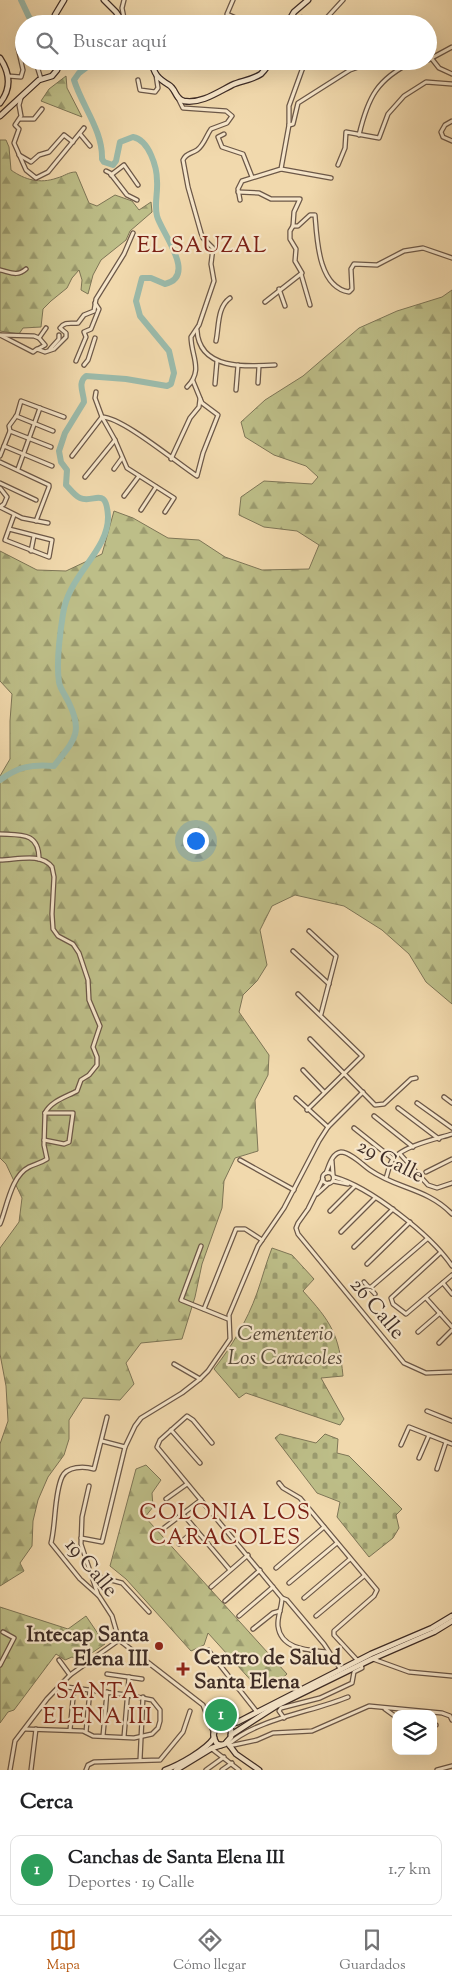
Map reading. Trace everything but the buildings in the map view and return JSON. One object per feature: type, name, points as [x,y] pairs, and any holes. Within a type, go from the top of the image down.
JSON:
[{"type":"main road","points":[[55,15],[64,0]]},
{"type":"main road","points":[[104,0],[118,15]]},
{"type":"main road","points":[[293,15],[308,0]]},
{"type":"main road","points":[[0,58],[8,76],[8,88],[0,103]]},
{"type":"main road","points":[[0,116],[41,79],[52,76],[57,70]]},
{"type":"main road","points":[[155,70],[156,75],[172,87],[178,98],[182,101],[193,101],[216,95],[233,85],[260,74],[263,70]]},
{"type":"main road","points":[[228,1744],[232,1735],[276,1706],[360,1663],[380,1650],[432,1628],[452,1616]]},
{"type":"main road","points":[[165,1770],[174,1767],[210,1744],[220,1725],[238,1722],[342,1670],[434,1632],[452,1621]]},
{"type":"main road","points":[[227,1725],[231,1729],[232,1735]]},
{"type":"main road","points":[[214,1736],[215,1742],[221,1745]]},
{"type":"main road","points":[[177,1770],[212,1748],[228,1744]]},
{"type":"main road","points":[[228,1744],[236,1754],[259,1770]]},
{"type":"street","points":[[123,15],[124,0]]},
{"type":"street","points":[[229,15],[227,14],[233,0]]},
{"type":"street","points":[[329,15],[343,0]]},
{"type":"street","points":[[437,55],[452,47]]},
{"type":"street","points":[[437,66],[452,74]]},
{"type":"street","points":[[8,76],[21,77],[23,70]]},
{"type":"street","points":[[38,70],[41,79]]},
{"type":"street","points":[[281,169],[289,126],[289,106],[302,70]]},
{"type":"street","points":[[289,126],[293,124],[298,103],[350,70]]},
{"type":"street","points":[[360,135],[366,108],[372,95],[398,70]]},
{"type":"street","points":[[138,80],[140,90],[155,92],[158,88],[156,75]]},
{"type":"street","points":[[338,165],[345,148],[346,132],[380,137],[388,114],[404,96],[426,82],[452,84]]},
{"type":"street","points":[[24,93],[19,105],[20,119],[15,125],[19,129],[14,140],[18,155],[26,170],[36,178],[48,172],[84,128]]},
{"type":"street","points":[[102,417],[110,418],[139,434],[196,476],[218,415],[204,405],[193,381],[196,362],[190,340],[199,325],[214,281],[211,264],[213,250],[201,233],[188,187],[183,160],[186,155],[195,151],[203,144],[211,129],[227,123],[232,116],[226,111],[182,108],[178,98]]},
{"type":"street","points":[[20,119],[34,119],[42,109]]},
{"type":"street","points":[[452,121],[441,132],[443,137],[452,141]]},
{"type":"street","points":[[80,134],[90,146]]},
{"type":"street","points":[[224,134],[218,137],[222,147],[243,154],[252,177]]},
{"type":"street","points":[[18,155],[31,162],[39,155],[49,152],[64,135],[73,142]]},
{"type":"street","points":[[111,175],[124,165],[138,185]]},
{"type":"street","points":[[240,200],[238,187],[242,181],[281,169],[331,178]]},
{"type":"street","points":[[106,171],[127,194],[137,200]]},
{"type":"street","points":[[238,192],[259,193],[270,199],[299,199],[300,201],[294,212],[290,239],[296,250],[294,261],[302,271],[301,274],[310,305]]},
{"type":"street","points":[[293,226],[298,226],[310,215],[315,215],[315,236],[325,271],[332,284],[344,291],[349,292],[352,289],[351,269],[354,264],[377,265],[404,251],[423,248],[452,258]]},
{"type":"street","points":[[38,349],[45,352],[56,347],[66,337],[66,333],[60,328],[62,325],[80,322],[84,315],[94,311],[95,302],[124,254],[133,233]]},
{"type":"street","points":[[0,270],[20,274],[26,269]]},
{"type":"street","points":[[265,302],[301,274]]},
{"type":"street","points":[[279,290],[285,306]]},
{"type":"street","points":[[216,341],[220,326],[218,318],[225,302],[230,298]]},
{"type":"street","points":[[76,361],[86,337],[84,332],[92,328],[99,309],[95,302]]},
{"type":"street","points":[[39,338],[46,328]]},
{"type":"street","points":[[196,329],[198,342],[217,362],[238,365],[275,365]]},
{"type":"street","points":[[0,335],[26,335],[39,338],[45,346],[33,352],[0,335]]},
{"type":"street","points":[[45,352],[59,339],[59,336]]},
{"type":"street","points":[[84,365],[88,360],[95,339],[86,337]]},
{"type":"street","points":[[215,384],[217,362]]},
{"type":"street","points":[[236,390],[238,365]]},
{"type":"street","points":[[258,383],[259,366]]},
{"type":"street","points":[[187,387],[193,381]]},
{"type":"street","points":[[96,392],[102,417],[115,440],[127,468],[174,498],[165,512]]},
{"type":"street","points":[[171,459],[190,418],[199,407],[200,396]]},
{"type":"street","points":[[0,456],[10,431],[9,426],[16,416],[21,401],[64,417]]},
{"type":"street","points":[[18,469],[40,408]]},
{"type":"street","points":[[16,416],[53,431]]},
{"type":"street","points":[[72,456],[102,417]]},
{"type":"street","points":[[10,431],[51,447]]},
{"type":"street","points":[[84,477],[115,440]]},
{"type":"street","points":[[4,446],[52,466]]},
{"type":"street","points":[[114,468],[122,458]]},
{"type":"street","points":[[0,462],[49,485],[36,521]]},
{"type":"street","points":[[124,496],[139,476]]},
{"type":"street","points":[[0,484],[36,500]]},
{"type":"street","points":[[141,510],[156,487]]},
{"type":"street","points":[[0,488],[7,498],[0,507],[14,515],[48,523]]},
{"type":"street","points":[[10,529],[52,540],[49,557],[5,540],[14,515]]},
{"type":"street","points":[[31,551],[34,536]]},
{"type":"street","points":[[0,834],[26,835],[34,841],[38,848],[39,859]]},
{"type":"street","points":[[0,860],[39,859],[50,863],[54,871],[53,929],[58,936],[74,946],[79,953],[88,980],[89,1000],[100,1028],[93,1048],[97,1057],[97,1065],[90,1074],[81,1080],[76,1092],[60,1099],[48,1108],[45,1113],[44,1140],[48,1160],[29,1167],[18,1176],[0,1224]]},
{"type":"street","points":[[309,931],[336,956],[321,1014]]},
{"type":"street","points":[[293,951],[329,984]]},
{"type":"street","points":[[298,994],[321,1014],[362,1056],[307,1110]]},
{"type":"street","points":[[310,1039],[375,1105],[380,1106],[391,1099],[411,1079],[416,1078]]},
{"type":"street","points":[[303,1070],[324,1092]]},
{"type":"street","points":[[81,1538],[102,1542],[104,1540],[125,1447],[135,1426],[141,1418],[182,1393],[200,1379],[208,1371],[230,1339],[228,1319],[262,1240],[294,1190],[328,1127],[363,1092]]},
{"type":"street","points":[[444,1097],[452,1103]]},
{"type":"street","points":[[296,1098],[307,1110],[328,1127]]},
{"type":"street","points":[[417,1103],[452,1128]]},
{"type":"street","points":[[398,1108],[439,1139]]},
{"type":"street","points":[[44,1140],[64,1144],[70,1142],[74,1113],[45,1113]]},
{"type":"street","points":[[374,1116],[413,1147]]},
{"type":"street","points":[[354,1128],[393,1159]]},
{"type":"street","points":[[386,1178],[393,1159],[400,1154],[413,1147],[452,1134]]},
{"type":"street","name":"29 Calle","points":[[332,1160],[334,1155],[339,1152],[346,1154],[373,1172],[434,1198],[452,1214]]},
{"type":"street","points":[[400,1154],[428,1185],[437,1188],[452,1183]]},
{"type":"street","points":[[426,1172],[452,1159]]},
{"type":"street","points":[[240,1160],[294,1190]]},
{"type":"street","points":[[315,1196],[332,1160]]},
{"type":"street","points":[[315,1196],[332,1179],[332,1160]]},
{"type":"street","points":[[326,1173],[330,1172],[332,1179]]},
{"type":"street","points":[[323,1179],[326,1182],[332,1179],[353,1186],[393,1209],[410,1222],[452,1266]]},
{"type":"street","points":[[330,1211],[353,1186]]},
{"type":"street","name":"26 Calle","points":[[315,1196],[298,1223],[296,1228],[298,1234],[404,1363],[426,1373],[452,1372]]},
{"type":"street","points":[[341,1232],[375,1198]]},
{"type":"street","points":[[354,1247],[393,1209]]},
{"type":"street","points":[[367,1264],[410,1222]]},
{"type":"street","points":[[204,1309],[236,1230],[244,1229],[262,1240]]},
{"type":"street","points":[[370,1288],[427,1239]]},
{"type":"street","points":[[201,1246],[181,1298],[182,1301],[228,1319]]},
{"type":"street","points":[[440,1253],[392,1298],[393,1304],[406,1314],[452,1275]]},
{"type":"street","points":[[364,1282],[375,1294]]},
{"type":"street","points":[[443,1283],[452,1294]]},
{"type":"street","points":[[426,1298],[452,1329],[439,1343]]},
{"type":"street","points":[[418,1332],[440,1313]]},
{"type":"street","points":[[174,1364],[200,1379]]},
{"type":"street","points":[[427,1411],[452,1421]]},
{"type":"street","points":[[212,1443],[193,1420],[187,1416],[159,1442],[157,1447],[282,1598],[288,1600],[324,1644],[342,1670]]},
{"type":"street","name":"19 Calle","points":[[107,1417],[94,1469],[72,1468],[62,1477],[56,1503],[51,1543],[80,1579],[99,1596],[112,1616],[120,1640]]},
{"type":"street","points":[[401,1445],[409,1427],[452,1444]]},
{"type":"street","points":[[171,1430],[200,1463]]},
{"type":"street","points":[[419,1458],[429,1435]]},
{"type":"street","points":[[102,1441],[125,1447]]},
{"type":"street","points":[[437,1469],[446,1442]]},
{"type":"street","points":[[278,1483],[300,1498],[377,1590],[376,1594],[334,1631],[334,1635],[360,1663],[362,1668],[354,1672],[352,1683],[320,1698],[281,1708],[279,1711],[284,1718]]},
{"type":"street","points":[[166,1499],[187,1484]]},
{"type":"street","points":[[89,1486],[82,1516],[81,1544],[99,1596]]},
{"type":"street","points":[[164,1528],[201,1500]]},
{"type":"street","points":[[182,1513],[230,1570]]},
{"type":"street","points":[[276,1568],[324,1527]]},
{"type":"street","points":[[179,1544],[195,1530]]},
{"type":"street","points":[[289,1583],[337,1543]]},
{"type":"street","points":[[211,1587],[248,1555]]},
{"type":"street","points":[[304,1598],[350,1560]]},
{"type":"street","points":[[225,1601],[260,1570]]},
{"type":"street","points":[[92,1575],[122,1583],[149,1612]]},
{"type":"street","points":[[316,1616],[364,1576]]},
{"type":"street","points":[[239,1616],[273,1587]]},
{"type":"street","points":[[282,1598],[278,1625],[280,1633],[295,1648],[328,1652]]},
{"type":"street","points":[[253,1628],[273,1613],[280,1611]]},
{"type":"street","points":[[1,1662],[14,1638],[3,1632]]},
{"type":"street","points":[[10,1770],[15,1741],[59,1686],[70,1675],[120,1640],[203,1705],[211,1722],[214,1736]]},
{"type":"street","points":[[208,1650],[258,1712]]},
{"type":"street","points":[[372,1659],[409,1672],[452,1676]]},
{"type":"street","points":[[59,1660],[70,1675]]},
{"type":"street","points":[[107,1674],[142,1679]]},
{"type":"street","points":[[124,1737],[130,1677]]},
{"type":"street","points":[[26,1728],[70,1730],[86,1732],[93,1736],[140,1737],[152,1734],[158,1728],[161,1716],[152,1700],[143,1697],[59,1686]]},
{"type":"street","points":[[70,1730],[74,1688]]},
{"type":"street","points":[[86,1732],[90,1690]]},
{"type":"street","points":[[103,1736],[107,1692]]},
{"type":"street","points":[[140,1760],[143,1697]]},
{"type":"street","points":[[228,1744],[246,1732],[348,1697]]},
{"type":"street","points":[[228,1744],[257,1740],[273,1733],[312,1731],[369,1706],[442,1713],[450,1716],[452,1720]]},
{"type":"street","points":[[383,1708],[392,1714]]},
{"type":"street","points":[[86,1770],[88,1765],[94,1762],[160,1760],[183,1732],[190,1711]]},
{"type":"street","points":[[211,1722],[220,1725]]},
{"type":"street","points":[[30,1770],[36,1729]]},
{"type":"street","points":[[212,1748],[239,1770]]},
{"type":"street","points":[[206,1770],[224,1757]]},
{"type":"street","points":[[222,1770],[232,1763]]},
{"type":"street","points":[[437,1770],[452,1766]]},
{"type":"green space","points":[[66,76],[67,88],[82,117],[41,101],[49,89]]},
{"type":"green space","points":[[0,140],[6,140],[9,147],[11,170],[22,176],[33,180],[45,181],[76,172],[89,203],[97,206],[115,195],[132,201],[139,210],[151,202],[152,212],[130,231],[126,240],[101,260],[93,275],[88,294],[81,290],[82,280],[79,270],[67,288],[43,309],[41,327],[23,328],[19,334],[0,331]]},
{"type":"green space","points":[[452,290],[452,1004],[426,982],[409,954],[382,930],[344,906],[295,895],[272,906],[260,930],[267,965],[257,981],[243,995],[239,1012],[269,1055],[268,1075],[255,1100],[258,1151],[235,1158],[224,1181],[222,1208],[202,1264],[195,1297],[182,1339],[141,1343],[126,1363],[134,1384],[120,1400],[83,1398],[69,1420],[69,1439],[64,1455],[48,1477],[38,1500],[33,1521],[32,1546],[20,1563],[24,1571],[0,1586],[0,1444],[8,1421],[6,1386],[0,1354],[0,1248],[19,1222],[22,1198],[6,1164],[0,1158],[0,776],[10,759],[12,694],[0,681],[0,551],[37,570],[66,571],[102,554],[114,511],[133,518],[168,538],[199,540],[225,557],[262,570],[309,569],[319,545],[297,531],[264,527],[239,515],[241,497],[264,481],[312,484],[318,477],[306,466],[274,455],[245,437],[241,422],[265,400],[303,376],[359,328],[397,311],[442,297]]},
{"type":"green space","name":"Cementerio Los Caracoles","points":[[272,1248],[292,1255],[314,1279],[303,1291],[327,1320],[339,1349],[343,1376],[321,1378],[344,1419],[340,1425],[246,1393],[239,1398],[214,1369],[233,1342],[249,1313]]},
{"type":"green space","points":[[280,1434],[316,1443],[325,1434],[338,1439],[337,1453],[349,1456],[402,1509],[396,1515],[399,1528],[393,1538],[369,1557],[337,1517],[340,1502],[317,1493],[275,1438]]},
{"type":"green space","points":[[146,1465],[161,1480],[152,1493],[153,1507],[145,1517],[287,1674],[279,1681],[256,1686],[208,1633],[204,1645],[191,1651],[126,1579],[110,1566],[136,1469]]},
{"type":"green space","points":[[0,1607],[68,1629],[86,1616],[105,1644],[80,1661],[72,1657],[65,1660],[56,1654],[14,1710],[8,1712],[0,1723]]},
{"type":"waterway","points":[[21,0],[28,15]]},
{"type":"waterway","points":[[0,780],[25,767],[54,766],[71,743],[76,730],[76,722],[59,682],[58,674],[63,614],[66,600],[72,587],[102,541],[107,529],[108,516],[107,507],[102,498],[80,498],[66,485],[67,470],[61,462],[59,451],[65,433],[84,402],[83,379],[86,376],[126,379],[167,386],[171,384],[174,373],[169,351],[140,316],[136,301],[142,278],[151,278],[165,284],[174,279],[178,272],[175,253],[157,216],[156,169],[144,143],[133,137],[120,142],[116,161],[113,165],[104,162],[96,129],[74,80],[83,70]]},
{"type":"place","name":"Intecap Santa Elena III","points":[[159,1646]]},
{"type":"place","name":"Centro de Salud Santa Elena","points":[[183,1669]]},
{"type":"place","name":"Canchas de Santa Elena III","points":[[221,1715]]},
{"type":"district","name":"EL SAUZAL","points":[[202,244]]},
{"type":"district","name":"COLONIA LOS CARACOLES","points":[[225,1524]]},
{"type":"district","name":"SANTA ELENA III","points":[[98,1702]]}]
